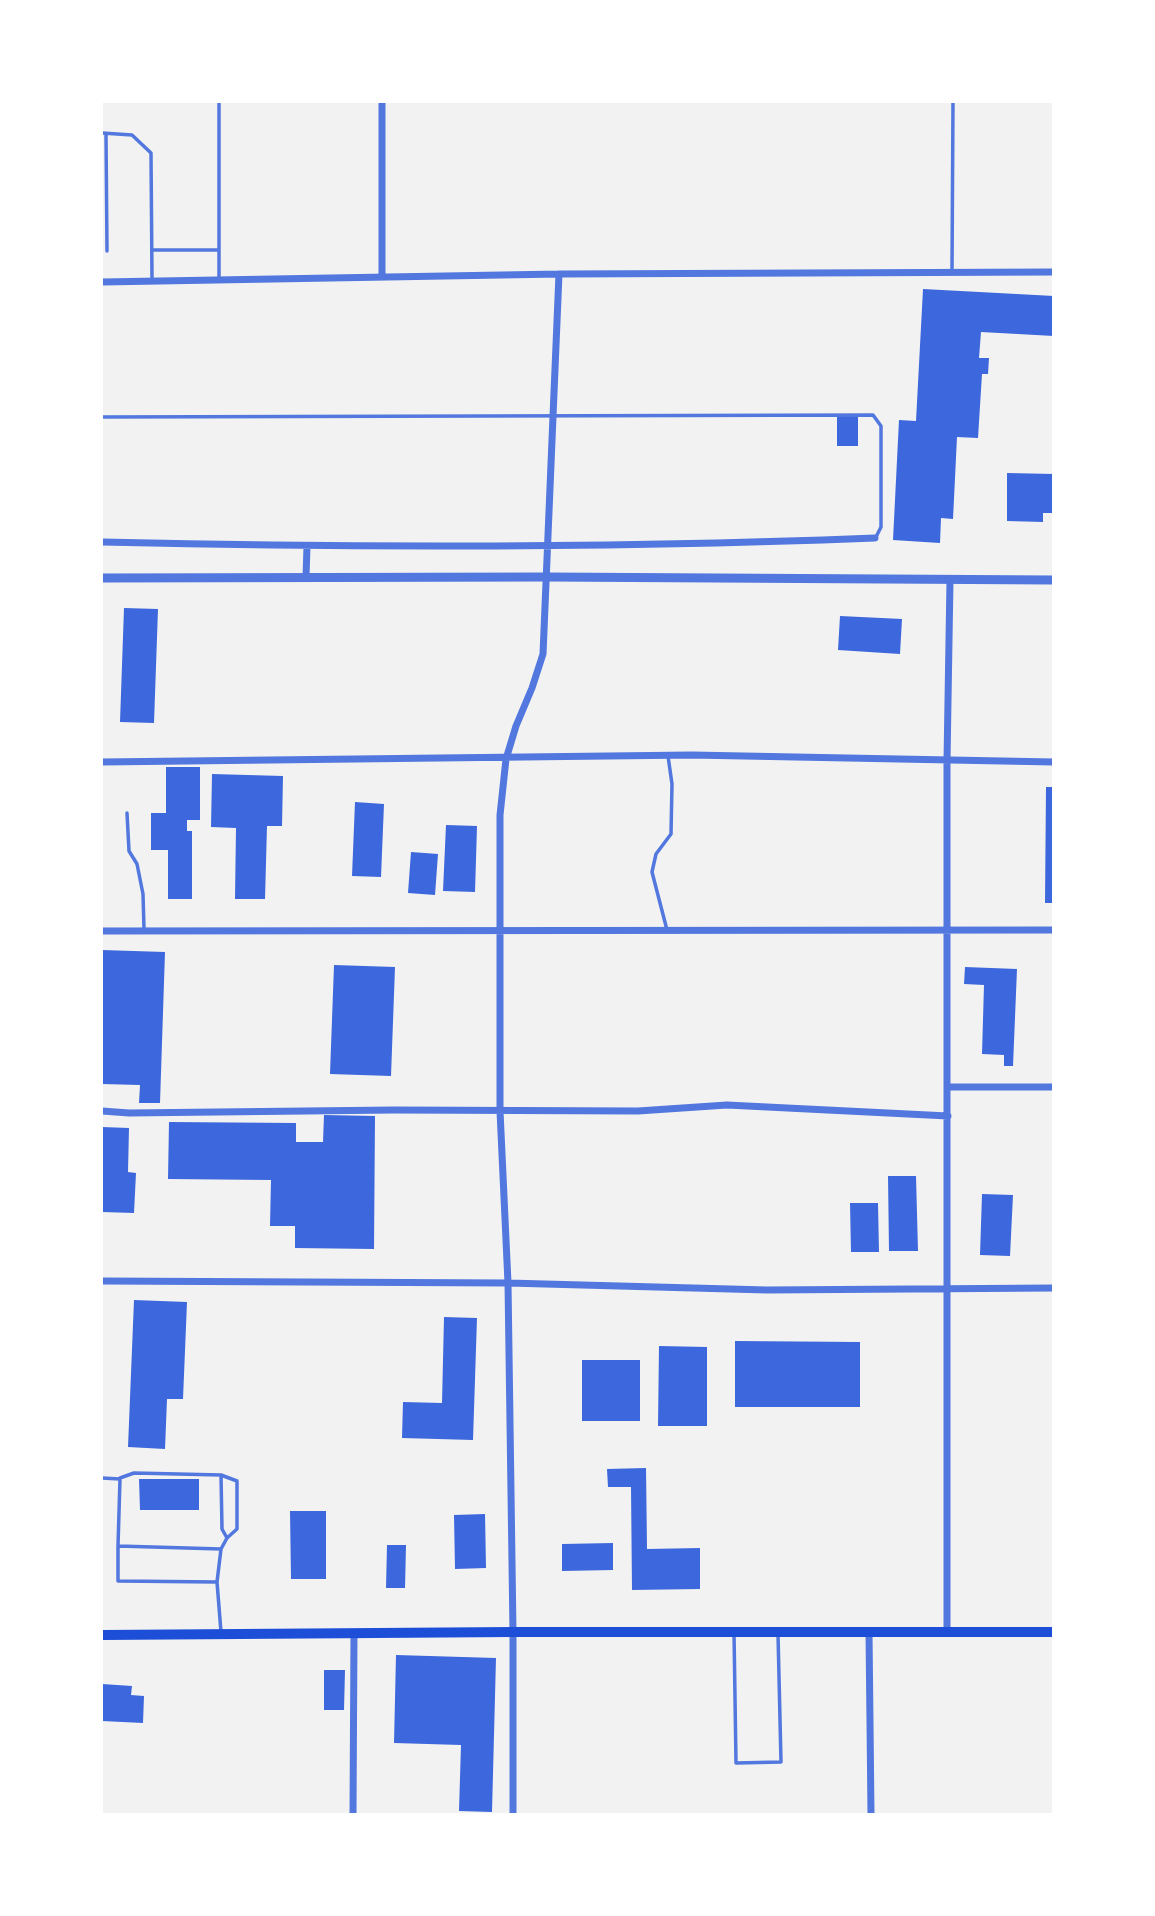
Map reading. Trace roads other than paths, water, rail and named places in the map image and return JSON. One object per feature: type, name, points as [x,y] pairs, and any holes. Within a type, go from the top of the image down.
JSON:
[{"type":"main road","points":[[102,1635],[1054,1632]]},
{"type":"street","points":[[382,102],[382,276]]},
{"type":"street","points":[[102,282],[559,274],[1054,272]]},
{"type":"street","points":[[513,1815],[508,1283],[500,1111],[500,815],[506,758],[543,654],[559,274]]},
{"type":"street","points":[[102,542],[307,546],[548,545],[875,538]]},
{"type":"street","points":[[306,577],[307,546]]},
{"type":"street","points":[[102,578],[1054,580]]},
{"type":"street","points":[[947,1632],[946,929],[950,580]]},
{"type":"street","points":[[102,762],[668,756],[1054,762]]},
{"type":"street","points":[[102,932],[1054,930]]},
{"type":"street","points":[[947,1087],[1054,1087]]},
{"type":"street","points":[[102,1111],[638,1111],[727,1105],[947,1116]]},
{"type":"street","points":[[102,1281],[508,1283],[767,1290],[1054,1288]]},
{"type":"street","points":[[869,1632],[871,1815]]},
{"type":"street","points":[[353,1815],[354,1633]]},
{"type":"lane","points":[[219,102],[219,278]]},
{"type":"lane","points":[[952,271],[953,102]]},
{"type":"lane","points":[[107,251],[104,134],[132,135],[150,153],[152,280]]},
{"type":"lane","points":[[152,250],[219,250]]},
{"type":"lane","points":[[102,416],[873,415],[881,426],[881,527],[875,538]]},
{"type":"lane","points":[[667,930],[652,872],[656,854],[670,834],[672,784],[668,756]]},
{"type":"lane","points":[[127,813],[129,851],[137,864],[143,894],[144,931]]},
{"type":"lane","points":[[102,1478],[120,1479],[134,1473],[221,1475],[237,1481],[237,1529],[227,1538],[221,1549],[217,1582],[221,1634]]},
{"type":"lane","points":[[221,1475],[222,1529],[227,1538]]},
{"type":"lane","points":[[120,1479],[118,1581],[217,1582]]},
{"type":"lane","points":[[118,1546],[221,1549]]},
{"type":"lane","points":[[734,1632],[736,1763],[781,1762],[778,1632]]}]
